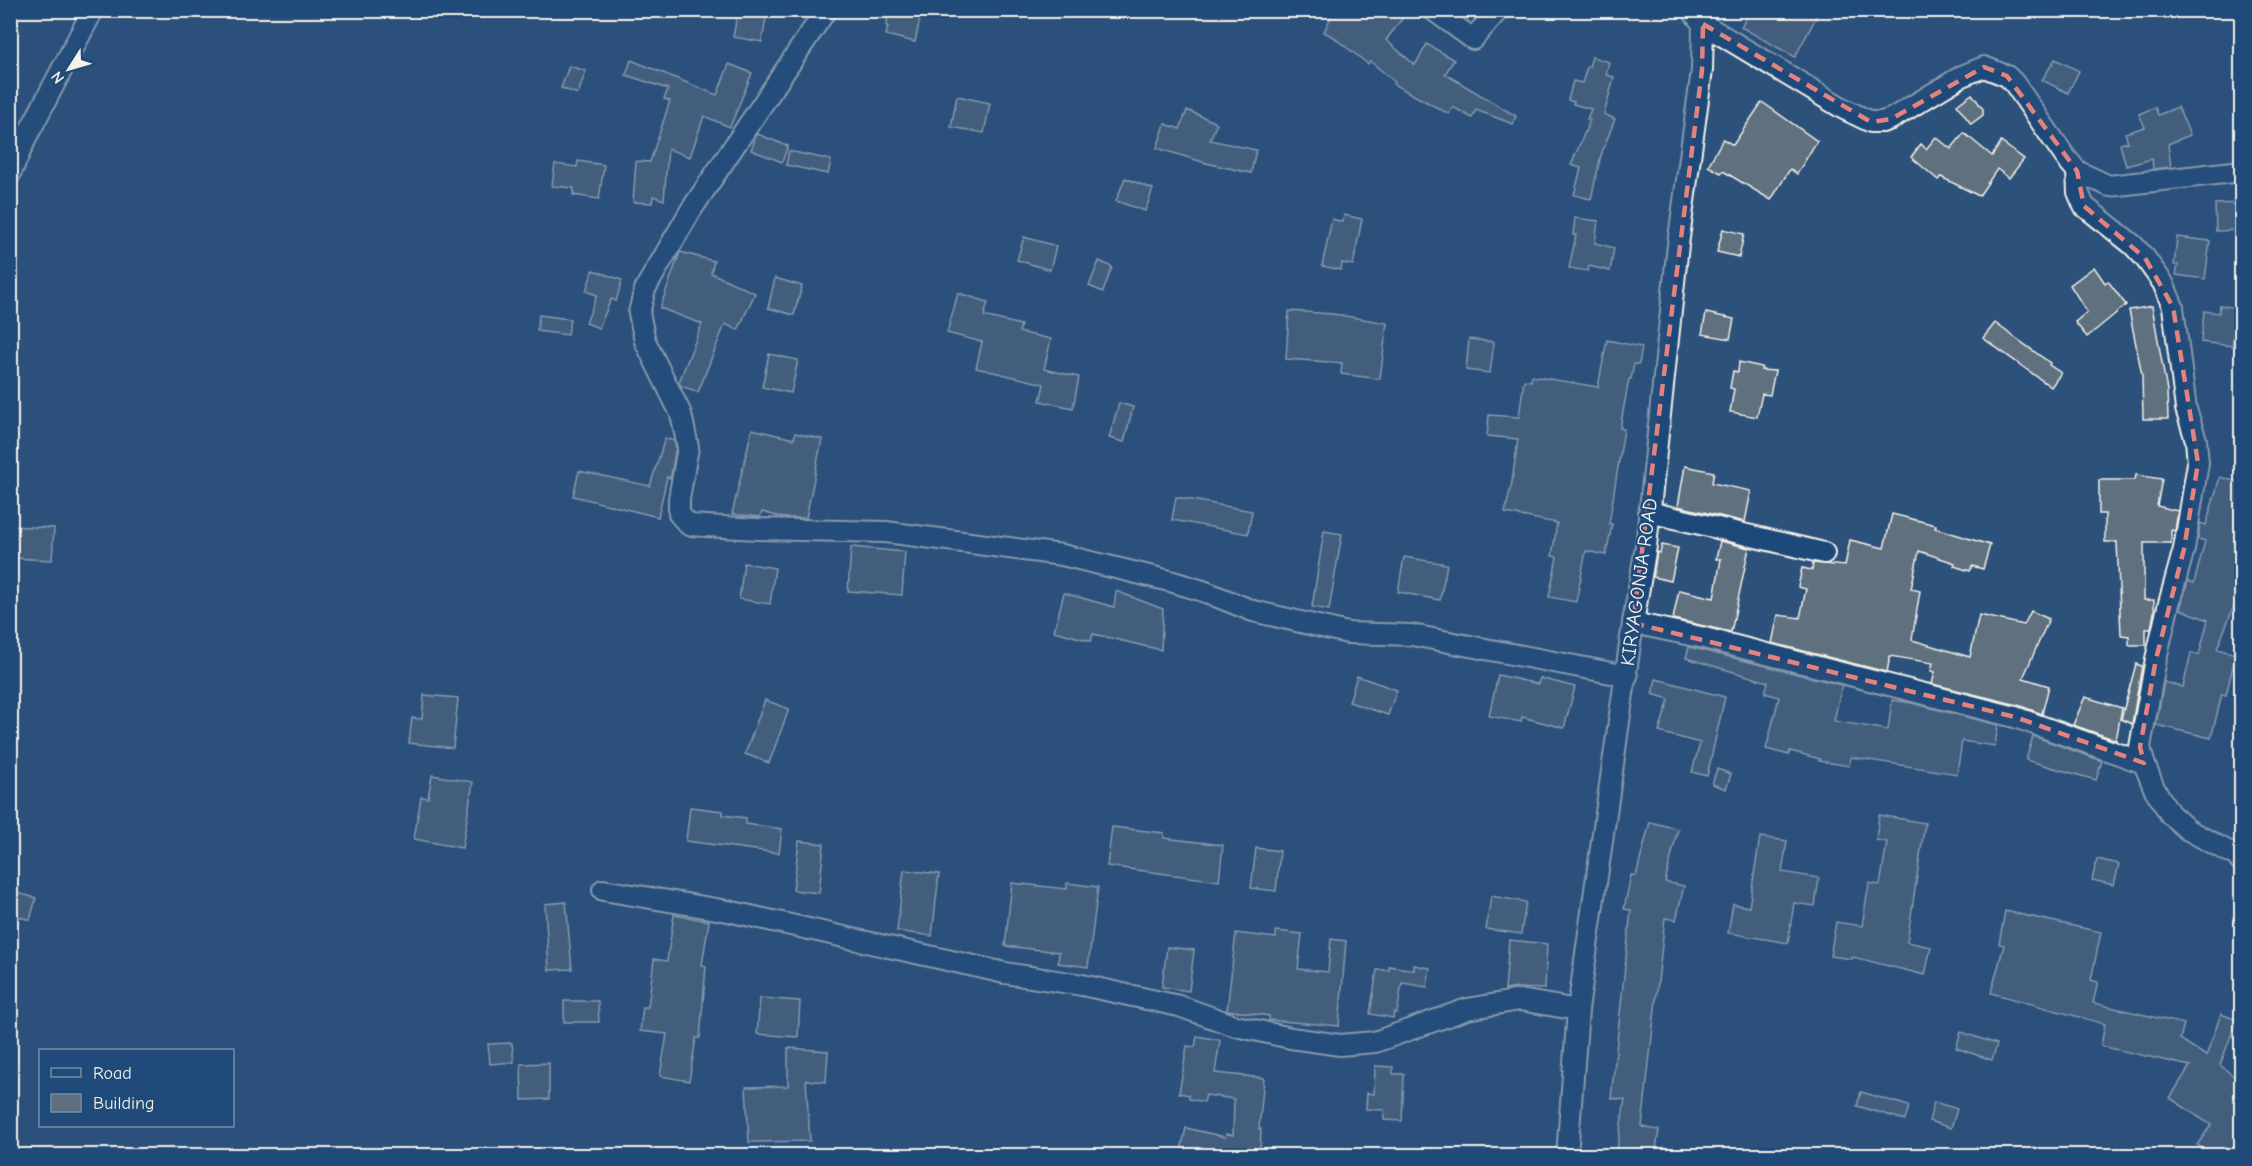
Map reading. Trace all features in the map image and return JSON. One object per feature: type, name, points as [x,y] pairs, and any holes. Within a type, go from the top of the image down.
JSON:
[{"type":"street","points":[[10,174],[27,136],[93,10]]},
{"type":"street","points":[[826,10],[690,210],[645,289],[639,313],[645,341],[681,414],[688,447],[679,499],[679,514],[689,525],[886,532],[1062,555],[1170,581],[1203,591],[1253,611],[1348,633],[1412,635],[1627,676]]},
{"type":"street","points":[[1433,10],[1473,39],[1498,10]]},
{"type":"street","points":[[1697,17],[1845,110],[1871,122],[1891,119],[1962,76],[1984,67],[1996,70],[2014,83],[2077,171],[2109,186],[2241,171]]},
{"type":"street","name":"KIRYAGONJA ROAD","points":[[1567,1155],[1578,1010],[1646,546],[1685,190],[1702,70],[1697,17]]},
{"type":"street","points":[[2077,171],[2078,192],[2084,206],[2133,245],[2163,283],[2173,307],[2186,410],[2196,440],[2198,463],[2184,549],[2158,649],[2140,747],[2154,788],[2170,814],[2188,830],[2235,855],[2241,862]]},
{"type":"street","points":[[1649,512],[1824,553]]},
{"type":"street","points":[[1633,623],[1700,637],[2015,717],[2144,763]]},
{"type":"street","points":[[603,890],[728,911],[1005,973],[1082,985],[1179,1006],[1236,1026],[1291,1038],[1340,1045],[1375,1042],[1467,1009],[1520,1000],[1578,1010]]},
{"type":"highlighted area","points":[[1703,24],[1871,122],[1891,119],[1984,67],[2007,76],[2077,171],[2084,206],[2145,258],[2173,307],[2198,463],[2184,549],[2156,659],[2140,747],[2144,763],[2015,717],[1633,623],[1702,70]]},
{"type":"building","points":[[738,10],[767,12],[762,42],[733,37]]},
{"type":"building","points":[[889,10],[922,10],[915,42],[886,35]]},
{"type":"building","points":[[1334,10],[1391,10],[1402,19],[1386,40],[1415,65],[1427,44],[1454,60],[1445,74],[1516,116],[1513,124],[1476,110],[1472,118],[1453,107],[1449,114],[1393,84],[1395,82],[1370,61],[1368,64],[1337,39],[1324,32]]},
{"type":"building","points":[[1751,10],[1820,10],[1795,57],[1741,27]]},
{"type":"building","points":[[1592,57],[1609,62],[1606,75],[1614,77],[1604,114],[1615,119],[1601,155],[1591,199],[1574,195],[1581,168],[1571,165],[1590,120],[1587,119],[1591,109],[1573,104],[1574,102],[1568,100],[1573,81],[1582,83]]},
{"type":"building","points":[[2055,59],[2079,71],[2068,93],[2042,80]]},
{"type":"building","points":[[631,60],[717,95],[729,64],[752,73],[730,127],[704,116],[690,157],[668,149],[664,200],[653,196],[652,203],[633,202],[636,161],[650,162],[670,101],[664,99],[668,89],[626,75]]},
{"type":"building","points":[[569,66],[586,71],[578,94],[561,88]]},
{"type":"building","points":[[1972,94],[1983,109],[1983,115],[1971,124],[1957,105]]},
{"type":"building","points":[[957,96],[990,103],[984,133],[951,127]]},
{"type":"building","points":[[1762,102],[1817,141],[1797,174],[1790,169],[1771,200],[1723,171],[1721,173],[1708,166],[1723,139],[1733,145]]},
{"type":"building","points":[[2155,107],[2158,115],[2178,107],[2190,135],[2168,144],[2171,167],[2153,169],[2152,159],[2126,166],[2120,144],[2128,142],[2125,133],[2145,127],[2139,114]]},
{"type":"building","points":[[1187,110],[1217,123],[1210,140],[1256,150],[1251,173],[1206,163],[1157,148],[1165,124],[1180,129]]},
{"type":"building","points":[[1964,133],[1992,156],[2001,142],[2024,159],[2009,178],[1997,169],[1979,196],[1941,177],[1938,180],[1911,157],[1921,144],[1926,149],[1936,137],[1951,149]]},
{"type":"building","points":[[757,134],[788,146],[782,162],[751,150]]},
{"type":"building","points":[[789,151],[831,160],[828,174],[786,165]]},
{"type":"building","points":[[578,161],[604,165],[599,199],[573,195],[574,188],[552,186],[555,164],[577,167]]},
{"type":"building","points":[[1125,178],[1153,189],[1145,211],[1116,201]]},
{"type":"building","points":[[2241,203],[2241,230],[2216,231],[2215,204]]},
{"type":"building","points":[[1344,215],[1362,219],[1353,265],[1342,263],[1341,270],[1322,266],[1332,219],[1343,222]]},
{"type":"building","points":[[1575,218],[1598,221],[1595,243],[1614,248],[1610,271],[1589,266],[1588,271],[1569,268],[1576,235],[1573,235]]},
{"type":"building","points":[[1723,229],[1744,234],[1739,257],[1717,252]]},
{"type":"building","points":[[1024,237],[1056,246],[1050,270],[1017,260]]},
{"type":"building","points":[[2177,237],[2210,241],[2205,279],[2176,275],[2178,265],[2174,265]]},
{"type":"building","points":[[680,252],[714,261],[711,273],[755,293],[738,330],[725,324],[698,392],[681,386],[679,382],[702,324],[660,308]]},
{"type":"building","points":[[1099,261],[1112,267],[1103,292],[1089,286]]},
{"type":"building","points":[[2094,267],[2105,283],[2108,281],[2126,305],[2087,337],[2075,322],[2087,312],[2070,285]]},
{"type":"building","points":[[593,270],[622,280],[616,301],[611,299],[599,328],[586,323],[597,295],[586,291]]},
{"type":"building","points":[[775,278],[802,286],[794,315],[768,308]]},
{"type":"building","points":[[958,293],[988,302],[984,316],[1021,325],[1019,332],[1051,339],[1044,369],[1079,377],[1073,408],[1040,401],[1044,384],[976,368],[982,342],[947,333]]},
{"type":"building","points":[[2220,305],[2236,308],[2232,346],[2201,342],[2204,311],[2219,313]]},
{"type":"building","points":[[2152,306],[2167,391],[2168,419],[2143,419],[2142,375],[2129,310]]},
{"type":"building","points":[[1289,311],[1333,314],[1387,323],[1380,379],[1341,374],[1342,363],[1286,359]]},
{"type":"building","points":[[1706,313],[1734,319],[1730,339],[1702,334]]},
{"type":"building","points":[[539,315],[570,319],[568,335],[537,331]]},
{"type":"building","points":[[1995,323],[2061,373],[2051,387],[1983,338]]},
{"type":"building","points":[[1469,339],[1494,342],[1490,373],[1466,370]]},
{"type":"building","points":[[1607,340],[1642,347],[1639,364],[1634,364],[1631,379],[1629,379],[1620,428],[1624,429],[1606,555],[1586,551],[1576,602],[1549,597],[1557,557],[1552,556],[1557,523],[1505,513],[1518,439],[1487,436],[1489,415],[1519,417],[1524,380],[1531,381],[1532,376],[1598,387]]},
{"type":"building","points":[[769,354],[798,360],[791,393],[762,387]]},
{"type":"building","points":[[1739,362],[1762,367],[1761,370],[1775,371],[1770,395],[1762,394],[1757,417],[1730,412],[1734,389],[1730,388],[1733,371],[1738,372]]},
{"type":"building","points":[[1119,403],[1133,407],[1124,442],[1109,438]]},
{"type":"building","points":[[752,429],[794,439],[795,433],[822,439],[806,518],[784,518],[762,512],[760,517],[732,514]]},
{"type":"building","points":[[665,438],[674,441],[676,447],[671,475],[670,478],[667,477],[658,517],[573,496],[579,471],[650,486]]},
{"type":"building","points":[[1685,466],[1714,472],[1712,483],[1751,491],[1745,522],[1678,506]]},
{"type":"building","points":[[2136,475],[2162,479],[2157,506],[2178,511],[2175,531],[2171,530],[2171,543],[2144,543],[2144,600],[2154,600],[2151,629],[2146,629],[2146,645],[2129,645],[2129,636],[2121,635],[2117,542],[2105,542],[2105,514],[2099,514],[2099,480],[2135,480]]},
{"type":"building","points":[[2220,477],[2241,483],[2241,508],[2237,525],[2241,527],[2241,588],[2217,649],[2236,654],[2226,695],[2222,694],[2211,738],[2156,725],[2164,682],[2183,687],[2191,653],[2199,655],[2208,620],[2180,609],[2188,581],[2194,583],[2205,541],[2198,539],[2200,523],[2206,525]]},
{"type":"building","points":[[1176,497],[1252,511],[1248,534],[1172,520]]},
{"type":"building","points":[[1892,514],[1936,525],[1935,528],[1990,545],[1983,569],[1972,566],[1970,571],[1954,566],[1955,563],[1919,551],[1911,589],[1920,591],[1912,640],[1970,657],[1979,615],[2024,625],[2031,611],[2049,619],[2023,678],[2049,686],[2042,714],[2018,705],[1932,684],[1935,672],[1931,671],[1933,663],[1890,656],[1887,672],[1772,643],[1778,615],[1800,618],[1806,589],[1798,587],[1802,568],[1812,570],[1813,563],[1845,566],[1850,540],[1884,548]]},
{"type":"building","points":[[10,526],[54,528],[52,560],[10,558]]},
{"type":"building","points":[[1324,531],[1342,534],[1329,610],[1312,607]]},
{"type":"building","points":[[1720,541],[1749,548],[1731,632],[1673,619],[1679,590],[1714,598],[1721,559],[1716,559]]},
{"type":"building","points":[[1662,545],[1678,548],[1671,581],[1653,577],[1657,552],[1660,553]]},
{"type":"building","points":[[851,547],[905,552],[902,595],[848,591]]},
{"type":"building","points":[[1404,557],[1447,564],[1440,600],[1398,592]]},
{"type":"building","points":[[744,563],[775,568],[770,604],[739,599]]},
{"type":"building","points":[[1116,591],[1163,609],[1161,650],[1093,634],[1091,641],[1054,631],[1064,593],[1114,607]]},
{"type":"building","points":[[1689,647],[1842,685],[1834,721],[1888,730],[1892,700],[1912,703],[1998,725],[1995,746],[1962,741],[1957,774],[1851,757],[1849,766],[1819,761],[1820,759],[1790,751],[1789,755],[1766,749],[1779,697],[1765,693],[1768,682],[1686,658]]},
{"type":"building","points":[[2136,664],[2142,666],[2132,724],[2121,719]]},
{"type":"building","points":[[1498,675],[1538,684],[1540,678],[1575,687],[1564,728],[1522,717],[1521,722],[1489,716]]},
{"type":"building","points":[[1357,676],[1397,690],[1388,715],[1349,702]]},
{"type":"building","points":[[1656,679],[1725,697],[1707,776],[1692,772],[1700,743],[1659,732],[1669,699],[1652,694]]},
{"type":"building","points":[[424,695],[458,698],[453,748],[409,743],[412,718],[422,719]]},
{"type":"building","points":[[2085,697],[2122,708],[2116,740],[2073,725]]},
{"type":"building","points":[[765,700],[789,709],[769,763],[745,754]]},
{"type":"building","points":[[2033,736],[2102,761],[2096,780],[2026,760]]},
{"type":"building","points":[[1717,769],[1731,774],[1726,789],[1712,784]]},
{"type":"building","points":[[432,775],[473,782],[462,848],[414,839],[421,797],[428,798]]},
{"type":"building","points":[[690,807],[723,811],[723,815],[746,818],[746,824],[782,829],[779,853],[686,841]]},
{"type":"building","points":[[1879,815],[1925,823],[1907,942],[1931,947],[1925,975],[1853,957],[1852,959],[1830,956],[1836,922],[1862,926],[1869,883],[1880,885],[1887,842],[1876,840]]},
{"type":"building","points":[[1650,822],[1678,829],[1665,882],[1684,886],[1676,920],[1665,918],[1642,1127],[1659,1130],[1655,1155],[1616,1155],[1625,1100],[1611,1098],[1631,910],[1624,909],[1631,875],[1636,876]]},
{"type":"building","points":[[1112,827],[1164,833],[1164,838],[1223,845],[1219,881],[1107,866]]},
{"type":"building","points":[[1760,837],[1787,841],[1782,872],[1819,878],[1815,906],[1794,903],[1788,943],[1728,933],[1733,904],[1749,907]]},
{"type":"building","points":[[799,841],[824,844],[819,893],[793,890]]},
{"type":"building","points":[[1256,848],[1280,851],[1276,891],[1251,888]]},
{"type":"building","points":[[2097,859],[2119,864],[2114,885],[2092,880]]},
{"type":"building","points":[[904,870],[939,874],[932,936],[897,931]]},
{"type":"building","points":[[1012,883],[1067,889],[1067,883],[1098,887],[1088,967],[1058,963],[1059,952],[1005,946]]},
{"type":"building","points":[[10,891],[36,898],[30,920],[10,914]]},
{"type":"building","points":[[1491,896],[1526,902],[1521,934],[1486,929]]},
{"type":"building","points":[[566,902],[572,969],[549,970],[545,904]]},
{"type":"building","points":[[2005,911],[2101,932],[2091,980],[2098,982],[2093,1003],[2184,1024],[2180,1039],[2206,1056],[2221,1014],[2237,1020],[2220,1065],[2241,1082],[2241,1155],[2214,1155],[2197,1145],[2211,1125],[2170,1098],[2190,1066],[2101,1046],[2105,1024],[1991,993],[2004,945],[1999,944]]},
{"type":"building","points":[[674,915],[709,921],[702,965],[706,966],[700,1038],[696,1038],[689,1081],[660,1076],[667,1034],[640,1031],[643,1007],[648,1007],[654,959],[667,961]]},
{"type":"building","points":[[1276,931],[1302,934],[1298,969],[1328,972],[1331,939],[1346,941],[1339,1026],[1269,1020],[1269,1016],[1227,1010],[1236,933],[1276,938]]},
{"type":"building","points":[[1509,940],[1547,944],[1545,989],[1505,990]]},
{"type":"building","points":[[1167,947],[1194,950],[1189,991],[1162,987]]},
{"type":"building","points":[[1414,965],[1430,968],[1427,987],[1402,983],[1397,1013],[1394,1012],[1393,1018],[1370,1014],[1377,970],[1389,970],[1389,966],[1414,970]]},
{"type":"building","points":[[760,998],[800,1001],[798,1037],[757,1034]]},
{"type":"building","points":[[564,1001],[598,1001],[599,1022],[564,1022]]},
{"type":"building","points":[[1961,1032],[1997,1044],[1992,1060],[1956,1048]]},
{"type":"building","points":[[1197,1036],[1220,1040],[1215,1073],[1264,1078],[1259,1129],[1261,1129],[1260,1155],[1193,1155],[1193,1153],[1181,1150],[1186,1128],[1225,1137],[1226,1134],[1233,1135],[1234,1099],[1206,1095],[1204,1102],[1189,1099],[1189,1095],[1179,1093],[1187,1046],[1195,1047]]},
{"type":"building","points":[[512,1043],[514,1062],[490,1064],[488,1044]]},
{"type":"building","points":[[788,1048],[828,1051],[826,1082],[806,1080],[810,1141],[749,1142],[746,1087],[788,1086]]},
{"type":"building","points":[[549,1063],[549,1099],[522,1100],[521,1064]]},
{"type":"building","points":[[1375,1066],[1393,1067],[1393,1074],[1404,1074],[1402,1121],[1384,1120],[1384,1110],[1366,1109],[1367,1093],[1374,1094]]},
{"type":"building","points":[[1861,1092],[1909,1106],[1905,1120],[1857,1106]]},
{"type":"building","points":[[1934,1102],[1957,1109],[1951,1128],[1929,1121]]}]
